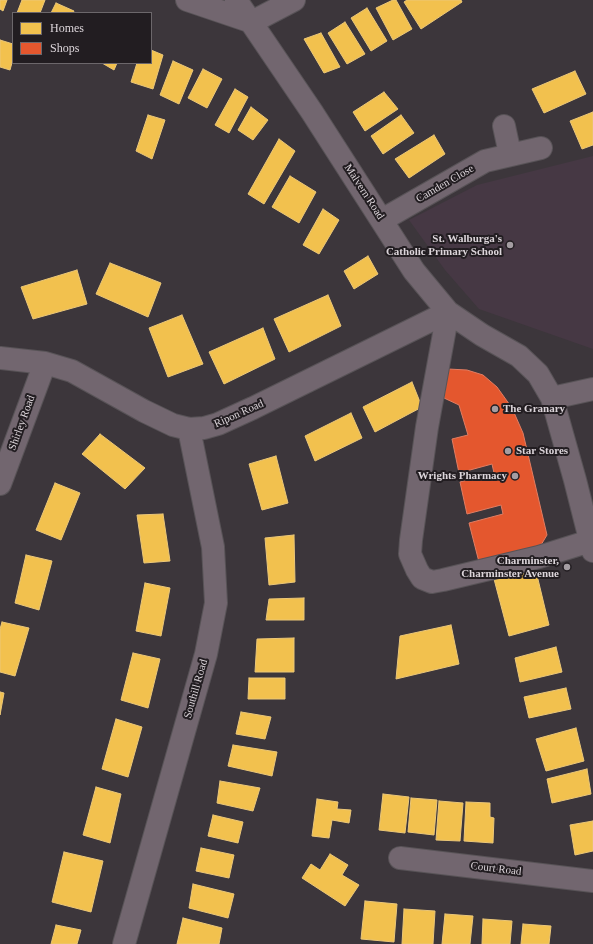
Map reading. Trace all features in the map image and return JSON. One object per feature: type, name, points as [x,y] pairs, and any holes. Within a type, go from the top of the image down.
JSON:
[{"type":"street","points":[[187,0],[252,22],[294,0]]},
{"type":"street","name":"Malvern Road","points":[[236,0],[252,22],[414,271],[448,312],[482,336],[519,356],[538,374],[552,398],[592,546]]},
{"type":"street","points":[[504,126],[510,154]]},
{"type":"street","name":"Camden Close","points":[[382,220],[485,160],[541,148]]},
{"type":"street","points":[[448,312],[427,427],[411,540],[410,554],[416,570],[422,578],[432,582],[539,556],[592,546]]},
{"type":"street","name":"Ripon Road","points":[[0,358],[45,363],[72,371],[151,415],[173,425],[188,428],[204,428],[218,424],[253,408],[448,312]]},
{"type":"street","name":"Shirley Road","points":[[0,484],[45,363]]},
{"type":"street","points":[[552,398],[593,389]]},
{"type":"street","name":"Southill Road","points":[[124,944],[206,654],[216,604],[213,547],[188,428]]},
{"type":"street","name":"Court Road","points":[[400,858],[593,881]]},
{"type":"shaded area","name":"St. Walburga's Catholic Primary School","points":[[593,156],[593,349],[479,309],[445,270],[409,220],[477,185]]},
{"type":"building: Homes","points":[[0,0],[7,0],[3,11],[0,9]]},
{"type":"building: Homes","points":[[22,0],[45,0],[40,12],[17,12]]},
{"type":"building: Homes","points":[[396,0],[412,29],[393,40],[376,8]]},
{"type":"building: Homes","points":[[407,0],[461,0],[462,2],[421,29],[404,2]]},
{"type":"building: Homes","points":[[56,3],[74,11],[74,12],[52,12]]},
{"type":"building: Homes","points":[[367,8],[387,41],[371,51],[351,18]]},
{"type":"building: Homes","points":[[345,22],[365,54],[347,64],[328,33]]},
{"type":"building: Homes","points":[[321,33],[340,67],[324,73],[304,39]]},
{"type":"building: Homes","points":[[0,40],[12,44],[12,63],[10,70],[0,67]]},
{"type":"building: Homes","points":[[152,50],[163,55],[153,89],[131,82],[137,64],[152,64]]},
{"type":"building: Homes","points":[[173,61],[193,70],[179,104],[160,95]]},
{"type":"building: Homes","points":[[104,64],[117,64],[114,70]]},
{"type":"building: Homes","points":[[203,69],[222,79],[207,108],[188,98]]},
{"type":"building: Homes","points":[[575,71],[586,94],[544,113],[532,89]]},
{"type":"building: Homes","points":[[235,89],[248,97],[229,133],[215,125]]},
{"type":"building: Homes","points":[[384,92],[398,109],[365,131],[353,112]]},
{"type":"building: Homes","points":[[251,107],[268,120],[253,140],[238,130]]},
{"type":"building: Homes","points":[[593,112],[593,145],[582,149],[570,121]]},
{"type":"building: Homes","points":[[148,115],[165,120],[152,159],[136,151]]},
{"type":"building: Homes","points":[[401,115],[414,133],[383,154],[371,136]]},
{"type":"building: Homes","points":[[434,135],[445,154],[409,178],[395,159]]},
{"type":"building: Homes","points":[[279,139],[295,151],[264,204],[248,194]]},
{"type":"building: Homes","points":[[290,176],[316,192],[299,223],[272,207]]},
{"type":"building: Homes","points":[[323,209],[339,220],[319,254],[303,245]]},
{"type":"building: Homes","points":[[368,256],[378,274],[354,289],[344,271]]},
{"type":"building: Homes","points":[[110,263],[161,283],[148,317],[96,294]]},
{"type":"building: Homes","points":[[77,270],[87,304],[33,319],[21,287]]},
{"type":"building: Homes","points":[[328,295],[341,326],[289,352],[274,319]]},
{"type":"building: Homes","points":[[182,315],[203,364],[168,377],[149,328]]},
{"type":"building: Homes","points":[[263,328],[275,359],[224,384],[209,352]]},
{"type":"building: Homes","points":[[412,382],[422,407],[375,432],[363,407]]},
{"type":"building: Homes","points":[[351,413],[362,438],[315,461],[305,436]]},
{"type":"building: Homes","points":[[100,434],[145,468],[125,489],[82,454]]},
{"type":"building: Homes","points":[[276,456],[288,503],[262,510],[249,464]]},
{"type":"building: Homes","points":[[55,483],[80,493],[61,540],[36,530]]},
{"type":"building: Homes","points":[[163,514],[170,561],[144,563],[137,515]]},
{"type":"building: Homes","points":[[294,535],[295,582],[269,585],[265,538]]},
{"type":"building: Homes","points":[[26,555],[52,561],[39,610],[15,603]]},
{"type":"building: Homes","points":[[536,571],[549,625],[509,636],[494,579]]},
{"type":"building: Homes","points":[[145,583],[170,588],[161,636],[136,631]]},
{"type":"building: Homes","points":[[304,598],[304,620],[266,620],[269,599]]},
{"type":"building: Homes","points":[[2,622],[29,628],[15,676],[0,672],[0,629]]},
{"type":"building: Homes","points":[[451,625],[459,664],[396,679],[400,636]]},
{"type":"building: Homes","points":[[294,638],[294,672],[255,672],[257,639]]},
{"type":"building: Homes","points":[[556,647],[562,672],[520,682],[515,658]]},
{"type":"building: Homes","points":[[133,653],[160,659],[148,708],[121,700]]},
{"type":"building: Homes","points":[[249,678],[285,678],[285,699],[248,699]]},
{"type":"building: Homes","points":[[566,688],[571,709],[529,718],[524,697]]},
{"type":"building: Homes","points":[[0,692],[4,693],[0,715]]},
{"type":"building: Homes","points":[[241,712],[271,717],[265,739],[236,734]]},
{"type":"building: Homes","points":[[116,719],[142,727],[128,777],[102,769]]},
{"type":"building: Homes","points":[[576,728],[584,761],[546,771],[536,739]]},
{"type":"building: Homes","points":[[233,745],[277,752],[272,776],[228,766]]},
{"type":"building: Homes","points":[[587,769],[591,794],[552,803],[547,779]]},
{"type":"building: Homes","points":[[220,781],[260,788],[253,811],[217,803]]},
{"type":"building: Homes","points":[[96,787],[121,794],[110,843],[83,835]]},
{"type":"building: Homes","points":[[383,794],[409,797],[405,833],[379,830]]},
{"type":"building: Homes","points":[[411,798],[437,800],[434,835],[408,832]]},
{"type":"building: Homes","points":[[317,799],[338,802],[337,809],[351,810],[349,823],[332,820],[329,838],[312,836]]},
{"type":"building: Homes","points":[[439,801],[463,803],[460,841],[436,840]]},
{"type":"building: Homes","points":[[466,802],[490,803],[490,817],[494,818],[493,843],[464,841]]},
{"type":"building: Homes","points":[[213,815],[243,822],[238,843],[208,836]]},
{"type":"building: Homes","points":[[593,821],[593,851],[575,855],[570,825]]},
{"type":"building: Homes","points":[[201,848],[234,855],[229,878],[196,871]]},
{"type":"building: Homes","points":[[64,852],[103,861],[91,912],[52,902]]},
{"type":"building: Homes","points":[[330,854],[348,865],[342,875],[359,885],[345,906],[302,878],[311,864],[320,870]]},
{"type":"building: Homes","points":[[193,884],[234,894],[228,918],[189,908]]},
{"type":"building: Homes","points":[[365,901],[397,904],[394,942],[361,939]]},
{"type":"building: Homes","points":[[404,909],[435,911],[433,944],[402,944]]},
{"type":"building: Homes","points":[[445,914],[473,916],[470,944],[442,944]]},
{"type":"building: Homes","points":[[183,918],[222,928],[219,944],[177,944]]},
{"type":"building: Homes","points":[[483,919],[512,921],[510,944],[482,944]]},
{"type":"building: Homes","points":[[523,924],[551,926],[549,944],[521,944]]},
{"type":"building: Homes","points":[[56,925],[81,930],[77,944],[51,944]]},
{"type":"building: Shops","points":[[448,369],[467,370],[483,375],[497,387],[512,408],[523,433],[547,535],[538,550],[479,562],[469,523],[503,514],[501,505],[467,514],[460,482],[494,473],[492,464],[459,473],[452,439],[468,435],[459,405],[444,398]]},
{"type":"place","name":"St. Walburga's Catholic Primary School","points":[[510,245]]},
{"type":"place","name":"The Granary","points":[[495,409]]},
{"type":"place","name":"Star Stores","points":[[508,451]]},
{"type":"place","name":"Wrights Pharmacy","points":[[515,476]]},
{"type":"place","name":"Charminster, Charminster Avenue","points":[[567,567]]}]
